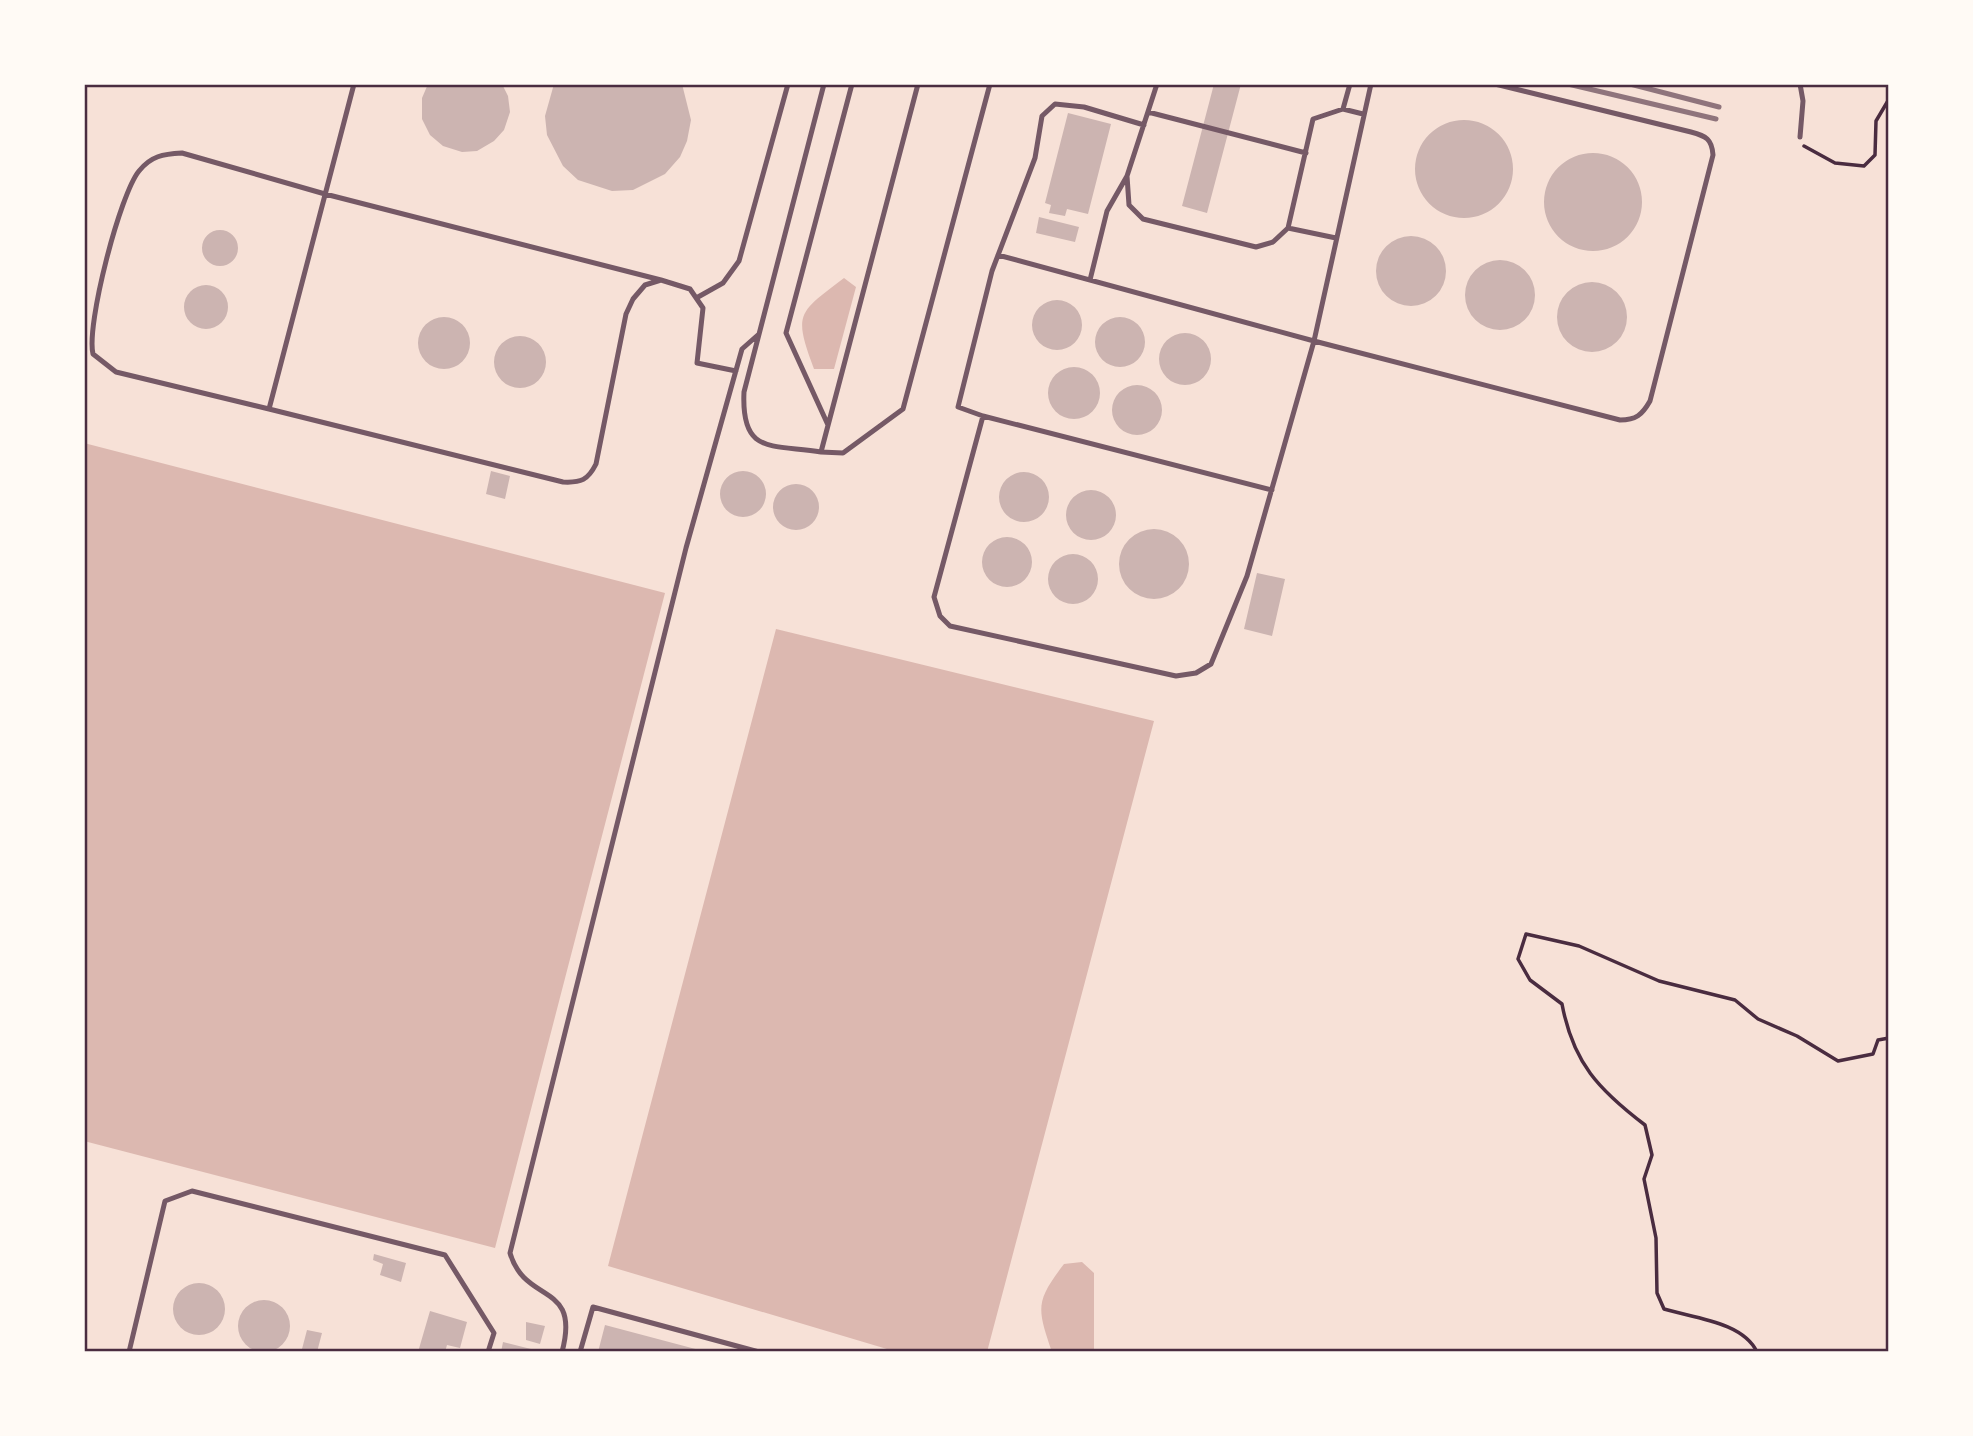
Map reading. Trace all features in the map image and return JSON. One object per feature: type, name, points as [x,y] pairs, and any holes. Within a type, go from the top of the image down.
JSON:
[{"type":"lane","points":[[269,409],[354,84]]},
{"type":"lane","points":[[698,297],[723,283],[739,261],[788,84]]},
{"type":"lane","points":[[824,84],[752,358],[744,392],[743,413],[746,428],[752,438],[766,444],[843,453],[903,409],[990,84]]},
{"type":"lane","points":[[828,425],[786,333],[852,84]]},
{"type":"lane","points":[[821,452],[918,84]]},
{"type":"lane","points":[[1090,280],[1107,211],[1127,176],[1157,84]]},
{"type":"lane","points":[[1343,109],[1350,84]]},
{"type":"lane","points":[[983,416],[934,597],[940,616],[950,626],[1176,676],[1196,673],[1211,664],[1247,576],[1314,341],[1371,84]]},
{"type":"lane","points":[[998,255],[1314,341],[1620,420],[1632,420],[1643,414],[1650,401],[1713,155],[1712,144],[1706,136],[1495,84]]},
{"type":"lane","points":[[1800,84],[1800,137]]},
{"type":"lane","points":[[1144,125],[1084,107],[1055,104],[1042,116],[1035,158],[998,255],[958,407],[983,416],[1272,490]]},
{"type":"lane","points":[[1127,176],[1129,205],[1143,219],[1256,247],[1273,242],[1289,228],[1313,119],[1343,109],[1363,114]]},
{"type":"lane","points":[[1148,112],[1306,153]]},
{"type":"lane","points":[[661,280],[645,285],[626,314],[596,464],[584,481],[563,482],[116,372],[102,364],[93,354],[92,323],[127,189],[140,170],[158,155],[181,153],[325,194],[661,280],[690,289],[703,308],[697,363],[736,371]]},
{"type":"lane","points":[[1289,228],[1336,239]]},
{"type":"lane","points":[[562,1352],[568,1329],[565,1313],[558,1302],[520,1276],[509,1253],[683,561],[742,349],[759,334]]},
{"type":"lane","points":[[129,1352],[165,1200],[192,1191],[445,1255],[494,1333],[488,1352]]},
{"type":"lane","points":[[580,1352],[593,1307],[760,1352]]},
{"type":"path","points":[[1800,137],[1804,146],[1814,154],[1835,163],[1864,166],[1875,155],[1876,121],[1889,99]]},
{"type":"path","points":[[1757,1352],[1750,1338],[1736,1330],[1664,1309],[1657,1293],[1656,1238],[1643,1179],[1652,1155],[1645,1125],[1617,1103],[1588,1074],[1566,1026],[1562,1004],[1530,980],[1518,960],[1526,934],[1579,946],[1659,981],[1735,1000],[1758,1019],[1797,1036],[1838,1061],[1873,1054],[1878,1040],[1889,1038]]},
{"type":"shaded area","points":[[844,278],[856,287],[834,369],[814,369],[803,336],[804,316],[817,299]]},
{"type":"shaded area","points":[[84,443],[665,593],[495,1248],[84,1141]]},
{"type":"shaded area","points":[[776,629],[1154,721],[987,1352],[897,1352],[608,1266]]},
{"type":"shaded area","points":[[1082,1262],[1094,1273],[1094,1352],[1052,1352],[1043,1325],[1044,1297],[1064,1264]]},
{"type":"building","points":[[428,84],[502,84],[508,96],[510,112],[504,130],[494,141],[477,151],[462,152],[443,146],[430,135],[422,119],[422,98]]},
{"type":"building","points":[[554,84],[682,84],[691,120],[687,141],[680,157],[665,174],[633,190],[612,191],[578,180],[563,166],[547,135],[545,116]]},
{"type":"building","points":[[1214,84],[1241,84],[1207,213],[1182,206]]},
{"type":"building","points":[[1068,113],[1111,124],[1088,214],[1067,209],[1065,216],[1049,213],[1051,205],[1045,203]]},
{"type":"building","points":[[1464,120],[1483,124],[1499,134],[1509,150],[1513,169],[1509,188],[1499,204],[1483,214],[1464,218],[1445,214],[1429,204],[1419,188],[1415,169],[1419,150],[1429,134],[1445,124]]},
{"type":"building","points":[[1593,153],[1612,157],[1628,167],[1638,183],[1642,202],[1638,221],[1628,237],[1612,247],[1593,251],[1574,247],[1558,237],[1548,221],[1544,202],[1548,183],[1558,167],[1574,157]]},
{"type":"building","points":[[1039,217],[1079,227],[1075,242],[1036,233]]},
{"type":"building","points":[[220,230],[233,235],[238,248],[233,261],[220,266],[207,261],[202,248],[207,235]]},
{"type":"building","points":[[1418,236],[1431,242],[1440,251],[1444,257],[1444,285],[1436,296],[1425,304],[1404,306],[1386,296],[1378,285],[1376,264],[1386,246],[1397,238]]},
{"type":"building","points":[[1507,260],[1520,266],[1529,275],[1533,281],[1533,309],[1525,320],[1514,328],[1493,330],[1475,320],[1467,309],[1465,288],[1475,270],[1486,262]]},
{"type":"building","points":[[1599,282],[1612,288],[1621,297],[1625,303],[1625,331],[1617,342],[1606,350],[1585,352],[1567,342],[1559,331],[1557,310],[1567,292],[1578,284]]},
{"type":"building","points":[[206,285],[222,291],[228,307],[222,323],[206,329],[190,323],[184,307],[190,291]]},
{"type":"building","points":[[1047,301],[1067,301],[1081,315],[1081,335],[1067,349],[1047,349],[1033,335],[1033,315]]},
{"type":"building","points":[[444,317],[454,319],[462,325],[468,333],[468,353],[462,361],[454,367],[444,369],[434,367],[426,361],[420,353],[418,343],[420,333],[426,325],[434,319]]},
{"type":"building","points":[[1110,318],[1130,318],[1144,332],[1144,352],[1130,366],[1110,366],[1096,352],[1096,332]]},
{"type":"building","points":[[1185,333],[1195,335],[1203,341],[1209,349],[1209,369],[1203,377],[1195,383],[1185,385],[1175,383],[1167,377],[1161,369],[1159,359],[1161,349],[1167,341],[1175,335]]},
{"type":"building","points":[[520,336],[530,338],[538,344],[544,352],[544,372],[538,380],[530,386],[520,388],[510,386],[502,380],[496,372],[494,362],[496,352],[502,344],[510,338]]},
{"type":"building","points":[[1074,367],[1084,369],[1092,375],[1098,383],[1098,403],[1092,411],[1084,417],[1074,419],[1064,417],[1056,411],[1050,403],[1048,393],[1050,383],[1056,375],[1064,369]]},
{"type":"building","points":[[1127,386],[1147,386],[1161,400],[1161,420],[1147,434],[1127,434],[1113,420],[1113,400]]},
{"type":"building","points":[[491,471],[510,476],[505,499],[486,494]]},
{"type":"building","points":[[743,471],[760,477],[766,494],[760,511],[743,517],[726,511],[720,494],[726,477]]},
{"type":"building","points":[[1014,473],[1034,473],[1048,487],[1048,507],[1034,521],[1014,521],[1000,507],[1000,487]]},
{"type":"building","points":[[796,484],[813,490],[819,507],[813,524],[796,530],[779,524],[773,507],[779,490]]},
{"type":"building","points":[[1081,491],[1101,491],[1115,505],[1115,525],[1101,539],[1081,539],[1067,525],[1067,505]]},
{"type":"building","points":[[1154,529],[1173,535],[1183,545],[1189,564],[1183,583],[1173,593],[1154,599],[1135,593],[1125,583],[1119,564],[1125,545],[1135,535]]},
{"type":"building","points":[[997,538],[1017,538],[1031,552],[1031,572],[1017,586],[997,586],[983,572],[983,552]]},
{"type":"building","points":[[1063,555],[1083,555],[1097,569],[1097,589],[1083,603],[1063,603],[1049,589],[1049,569]]},
{"type":"building","points":[[1257,573],[1285,579],[1272,636],[1244,629]]},
{"type":"building","points":[[374,1254],[406,1263],[401,1282],[380,1275],[383,1264],[373,1260]]},
{"type":"building","points":[[199,1283],[209,1285],[217,1291],[223,1299],[223,1319],[217,1327],[209,1333],[199,1335],[189,1333],[181,1327],[175,1319],[173,1309],[175,1299],[181,1291],[189,1285]]},
{"type":"building","points":[[264,1300],[274,1302],[282,1308],[288,1316],[288,1336],[282,1344],[274,1350],[264,1352],[254,1350],[246,1344],[240,1336],[238,1326],[240,1316],[246,1308],[254,1302]]},
{"type":"building","points":[[430,1311],[467,1322],[460,1348],[447,1345],[445,1352],[418,1352]]},
{"type":"building","points":[[526,1322],[545,1326],[540,1344],[526,1340]]},
{"type":"building","points":[[605,1325],[703,1351],[703,1352],[598,1352]]},
{"type":"building","points":[[307,1330],[322,1333],[317,1352],[302,1349]]},
{"type":"building","points":[[503,1342],[539,1351],[539,1352],[501,1352]]},
{"type":"railway","points":[[1568,84],[1716,119]]},
{"type":"railway","points":[[1630,84],[1719,107]]}]
